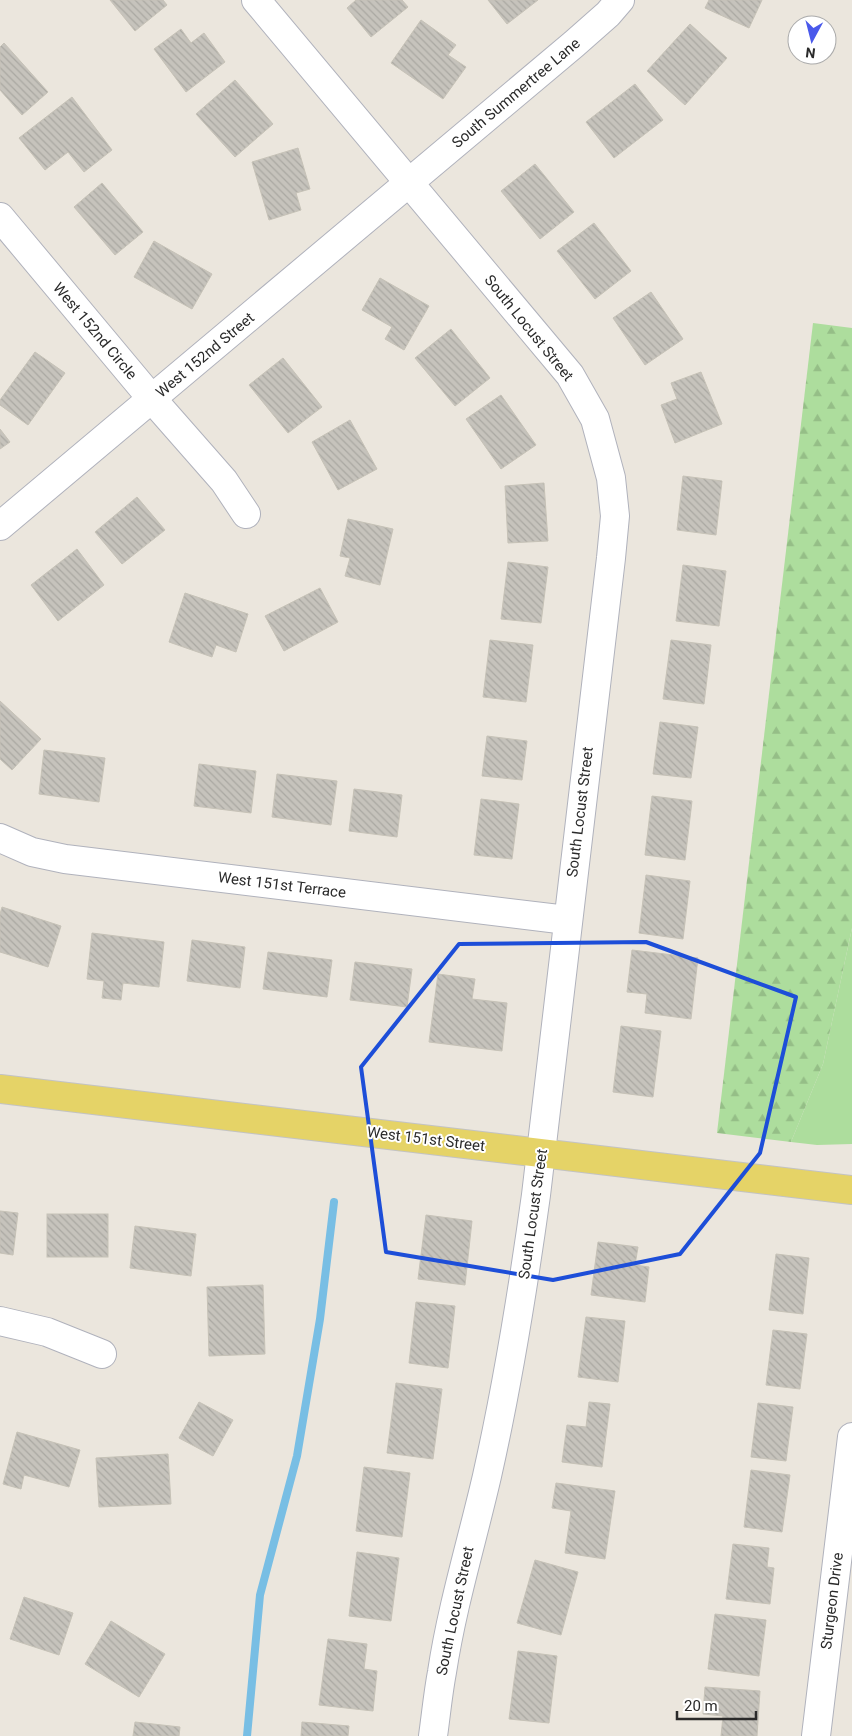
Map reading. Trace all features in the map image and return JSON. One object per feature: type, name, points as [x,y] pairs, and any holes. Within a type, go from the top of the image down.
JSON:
[{"type":"main road","name":"West 151st Street","points":[[0,1089],[852,1190]]},
{"type":"street","name":"South Locust Street","points":[[256,0],[570,375],[595,419],[611,478],[614,516],[612,558],[567,920],[542,1153],[524,1282],[504,1398],[442,1672],[433,1736]]},
{"type":"street","name":"South Summertree Lane","points":[[409,182],[574,44],[608,14],[620,0]]},
{"type":"street","name":"West 152nd Street","points":[[0,526],[409,182]]},
{"type":"street","name":"West 152nd Circle","points":[[0,217],[152,399],[224,481],[246,514]]},
{"type":"street","name":"West 151st Terrace","points":[[0,838],[32,852],[65,859],[567,920]]},
{"type":"street","points":[[0,1321],[47,1332],[102,1354]]},
{"type":"street","name":"Sturgeon Drive","points":[[816,1736],[852,1437]]},
{"type":"highlighted area","points":[[646,942],[796,997],[760,1153],[680,1254],[553,1280],[386,1252],[361,1067],[459,944]]},
{"type":"green space","points":[[813,323],[852,328],[852,928],[823,1064],[791,1142],[717,1133]]},
{"type":"green space","points":[[852,928],[852,1144],[817,1145],[791,1142],[823,1064]]},
{"type":"building","points":[[110,0],[163,0],[167,5],[135,31]]},
{"type":"building","points":[[356,0],[402,0],[408,7],[371,37],[347,8]]},
{"type":"building","points":[[488,0],[538,0],[507,24]]},
{"type":"building","points":[[709,0],[762,0],[749,28],[705,8]]},
{"type":"building","points":[[421,20],[456,45],[448,55],[466,67],[443,99],[391,63]]},
{"type":"building","points":[[690,24],[727,58],[685,105],[647,71]]},
{"type":"building","points":[[181,29],[191,43],[204,33],[225,62],[186,92],[154,49]]},
{"type":"building","points":[[4,43],[48,92],[22,115],[0,90],[0,47]]},
{"type":"building","points":[[235,80],[273,124],[235,157],[196,114]]},
{"type":"building","points":[[635,84],[663,120],[614,158],[586,122]]},
{"type":"building","points":[[72,97],[112,150],[84,172],[68,152],[45,170],[19,138]]},
{"type":"building","points":[[298,148],[310,189],[296,193],[301,210],[269,220],[252,162]]},
{"type":"building","points":[[535,164],[574,212],[540,239],[501,191]]},
{"type":"building","points":[[102,183],[143,232],[115,255],[74,207]]},
{"type":"building","points":[[594,223],[631,271],[595,299],[557,251]]},
{"type":"building","points":[[154,241],[212,274],[192,309],[134,277]]},
{"type":"building","points":[[380,278],[429,306],[404,350],[385,339],[392,327],[362,310]]},
{"type":"building","points":[[651,292],[683,339],[645,365],[613,318]]},
{"type":"building","points":[[451,329],[490,378],[455,406],[415,358]]},
{"type":"building","points":[[35,352],[65,373],[28,425],[0,405],[0,400]]},
{"type":"building","points":[[283,358],[322,407],[288,433],[249,385]]},
{"type":"building","points":[[701,372],[722,424],[675,443],[661,405],[677,399],[671,383]]},
{"type":"building","points":[[501,395],[536,445],[501,469],[466,419]]},
{"type":"building","points":[[350,420],[377,469],[338,490],[312,442]]},
{"type":"building","points":[[0,429],[10,442],[0,449]]},
{"type":"building","points":[[683,476],[722,481],[716,535],[677,530]]},
{"type":"building","points":[[544,483],[548,541],[508,543],[505,486]]},
{"type":"building","points":[[137,497],[165,530],[122,564],[95,532]]},
{"type":"building","points":[[348,519],[393,529],[380,585],[345,576],[350,558],[340,556]]},
{"type":"building","points":[[77,549],[104,585],[58,621],[31,585]]},
{"type":"building","points":[[508,562],[548,567],[541,623],[501,619]]},
{"type":"building","points":[[683,565],[726,571],[719,626],[676,621]]},
{"type":"building","points":[[320,588],[338,622],[284,651],[265,616]]},
{"type":"building","points":[[185,593],[248,614],[236,652],[216,645],[212,657],[169,642]]},
{"type":"building","points":[[490,640],[533,645],[526,702],[483,697]]},
{"type":"building","points":[[671,640],[711,645],[704,704],[663,699]]},
{"type":"building","points":[[0,701],[41,739],[12,770],[0,759]]},
{"type":"building","points":[[660,722],[698,727],[691,778],[653,774]]},
{"type":"building","points":[[487,736],[527,741],[522,780],[482,776]]},
{"type":"building","points":[[44,750],[105,758],[99,802],[39,794]]},
{"type":"building","points":[[199,764],[256,771],[251,813],[194,806]]},
{"type":"building","points":[[277,774],[337,781],[331,825],[272,817]]},
{"type":"building","points":[[354,789],[402,795],[397,837],[349,831]]},
{"type":"building","points":[[652,796],[692,801],[685,860],[645,855]]},
{"type":"building","points":[[481,799],[519,804],[512,859],[474,855]]},
{"type":"building","points":[[646,875],[690,881],[683,939],[639,933]]},
{"type":"building","points":[[2,907],[61,926],[48,967],[0,952],[0,914]]},
{"type":"building","points":[[92,933],[164,942],[159,987],[123,983],[121,1000],[102,998],[104,981],[87,979]]},
{"type":"building","points":[[192,940],[245,947],[240,988],[187,981]]},
{"type":"building","points":[[632,950],[698,958],[691,1019],[645,1013],[647,994],[627,992]]},
{"type":"building","points":[[268,952],[332,960],[327,997],[263,989]]},
{"type":"building","points":[[355,962],[412,969],[407,1007],[350,1000]]},
{"type":"building","points":[[438,974],[475,979],[472,999],[507,1003],[502,1051],[429,1042]]},
{"type":"building","points":[[621,1026],[661,1031],[653,1097],[613,1092]]},
{"type":"building","points":[[0,1211],[18,1213],[13,1255],[0,1253]]},
{"type":"building","points":[[47,1214],[108,1214],[108,1257],[47,1257]]},
{"type":"building","points":[[426,1215],[472,1221],[465,1285],[418,1279]]},
{"type":"building","points":[[135,1226],[196,1234],[191,1276],[130,1268]]},
{"type":"building","points":[[598,1242],[638,1247],[635,1265],[649,1267],[645,1302],[591,1295]]},
{"type":"building","points":[[776,1254],[809,1258],[803,1314],[769,1310]]},
{"type":"building","points":[[263,1285],[265,1354],[209,1356],[207,1287]]},
{"type":"building","points":[[416,1302],[455,1306],[448,1368],[409,1363]]},
{"type":"building","points":[[586,1317],[625,1321],[618,1382],[578,1377]]},
{"type":"building","points":[[773,1330],[807,1334],[800,1389],[766,1385]]},
{"type":"building","points":[[396,1383],[442,1389],[433,1459],[387,1453]]},
{"type":"building","points":[[199,1402],[233,1420],[213,1456],[179,1438]]},
{"type":"building","points":[[589,1402],[610,1404],[602,1467],[562,1462],[567,1425],[586,1427]]},
{"type":"building","points":[[758,1403],[793,1407],[786,1461],[751,1457]]},
{"type":"building","points":[[17,1432],[80,1450],[69,1487],[24,1475],[21,1489],[3,1484]]},
{"type":"building","points":[[168,1454],[171,1504],[99,1507],[96,1458]]},
{"type":"building","points":[[364,1467],[410,1473],[402,1537],[356,1531]]},
{"type":"building","points":[[751,1470],[790,1475],[782,1532],[744,1527]]},
{"type":"building","points":[[556,1483],[615,1491],[605,1559],[565,1553],[571,1511],[552,1508]]},
{"type":"building","points":[[733,1544],[769,1548],[767,1567],[774,1568],[770,1604],[726,1599]]},
{"type":"building","points":[[357,1552],[399,1558],[391,1621],[349,1616]]},
{"type":"building","points":[[535,1560],[578,1572],[561,1635],[517,1623]]},
{"type":"building","points":[[24,1597],[73,1613],[59,1655],[10,1639]]},
{"type":"building","points":[[715,1614],[766,1620],[759,1676],[708,1669]]},
{"type":"building","points":[[111,1621],[165,1654],[139,1697],[85,1664]]},
{"type":"building","points":[[328,1639],[367,1644],[364,1669],[377,1671],[373,1711],[319,1705]]},
{"type":"building","points":[[518,1651],[557,1656],[549,1723],[509,1719]]},
{"type":"building","points":[[705,1687],[760,1691],[757,1736],[721,1736],[723,1716],[703,1714]]},
{"type":"building","points":[[135,1722],[180,1727],[179,1736],[133,1736]]},
{"type":"building","points":[[302,1722],[349,1726],[348,1736],[301,1736]]},
{"type":"waterway","points":[[247,1736],[260,1595],[297,1456],[320,1319],[334,1202]]}]
